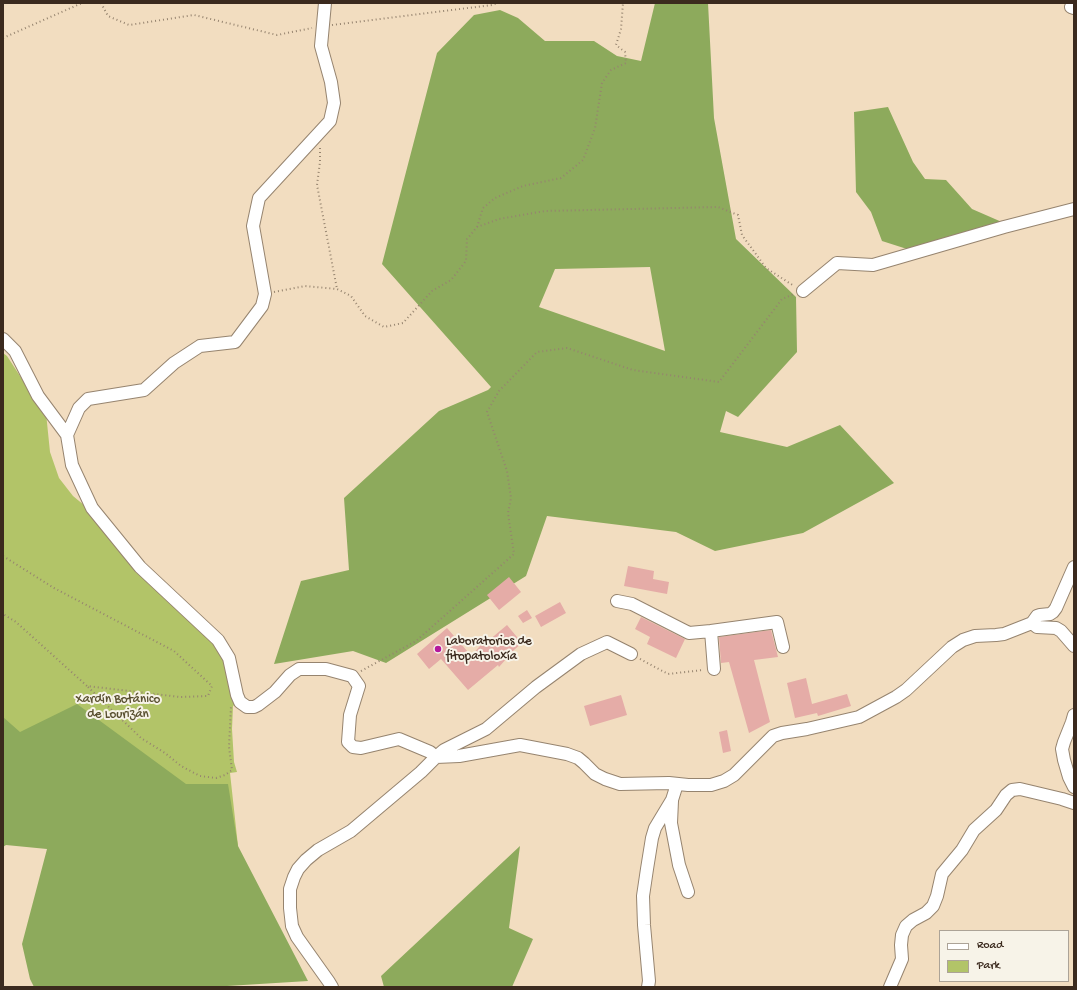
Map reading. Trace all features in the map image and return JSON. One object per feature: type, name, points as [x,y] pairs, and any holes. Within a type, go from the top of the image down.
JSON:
[{"type":"street","points":[[67,435],[78,408],[88,399],[144,390],[174,363],[200,346],[234,342],[262,306],[265,294],[253,226],[259,198],[330,121],[334,103],[331,82],[321,46],[325,3]]},
{"type":"street","points":[[803,291],[837,263],[873,265],[1004,227],[1074,209]]},
{"type":"street","points":[[3,338],[15,351],[38,396],[67,435],[72,465],[92,508],[140,567],[218,640],[229,658],[235,688],[240,702],[247,706],[254,707],[274,692],[290,675],[299,669],[326,669],[352,676],[359,686],[350,715],[348,742],[353,747],[361,748],[399,739],[430,752],[436,757],[460,756],[520,745],[568,754],[578,758],[596,774],[620,784],[669,783],[688,786],[711,785],[724,781],[734,775],[773,736],[859,717],[896,696],[906,690],[952,647],[963,640],[975,636],[1004,634],[1032,623],[1036,616],[1040,614],[1050,614],[1056,608],[1074,567]]},
{"type":"street","points":[[617,601],[632,604],[689,633],[711,632],[778,622],[783,647]]},
{"type":"street","points":[[1032,623],[1037,627],[1056,628],[1061,631],[1074,646]]},
{"type":"street","points":[[711,632],[714,669]]},
{"type":"street","points":[[332,987],[297,937],[292,926],[290,889],[298,869],[306,860],[318,850],[351,831],[421,772],[444,750],[486,729],[536,687],[581,654],[607,642],[631,654]]},
{"type":"street","points":[[1074,715],[1062,749],[1065,766],[1074,787]]},
{"type":"street","points":[[677,784],[672,800],[670,823],[679,864],[688,892]]},
{"type":"street","points":[[890,987],[902,958],[902,936],[906,926],[913,920],[926,913],[933,906],[942,874],[962,850],[974,830],[996,810],[1006,795],[1012,790],[1020,789],[1074,803]]},
{"type":"street","points":[[648,987],[643,896],[652,838],[661,818],[672,800]]},
{"type":"path","points":[[3,38],[82,3]]},
{"type":"path","points":[[101,3],[108,16],[128,25],[194,15],[277,35],[323,26],[492,5],[497,3]]},
{"type":"path","points":[[265,294],[305,286],[337,289],[351,296],[365,316],[384,328],[403,323],[432,291],[451,280],[466,261],[466,239],[477,226],[483,208],[495,198],[523,186],[561,178],[584,160],[595,128],[602,84],[611,70],[626,63],[625,52],[616,45],[621,29],[623,3]]},
{"type":"path","points":[[317,135],[320,145],[320,162],[317,185],[337,289]]},
{"type":"path","points":[[477,226],[499,219],[545,211],[718,207],[738,215],[742,235],[766,268],[803,291]]},
{"type":"path","points":[[352,676],[416,641],[514,554],[508,513],[511,498],[507,471],[487,412],[498,391],[537,352],[566,348],[633,370],[719,382],[782,298],[803,291]]},
{"type":"path","points":[[3,556],[54,588],[174,651],[212,686],[208,696],[180,697],[87,686]]},
{"type":"path","points":[[3,614],[16,622],[87,686],[141,738],[182,766],[200,776],[216,778],[225,775],[232,770],[229,747],[230,710],[235,688]]},
{"type":"path","points":[[631,654],[668,674],[714,669]]},
{"type":"green space","points":[[655,3],[708,3],[714,118],[736,239],[796,297],[797,352],[738,417],[726,411],[720,432],[787,447],[840,425],[894,483],[803,533],[715,551],[676,532],[547,516],[526,576],[386,663],[353,651],[274,664],[301,581],[349,570],[344,498],[439,411],[488,390],[491,387],[382,264],[437,53],[474,15],[500,10],[518,18],[545,41],[594,41],[617,56],[641,61]],"holes":[[[650,267],[665,351],[539,307],[555,269]]]},
{"type":"green space","points":[[888,107],[913,162],[925,179],[946,180],[972,209],[1011,226],[907,249],[882,241],[871,212],[856,192],[854,112]]},
{"type":"green space","name":"Xardín Botánico de Lourizán","points":[[3,353],[7,356],[46,413],[50,452],[59,478],[73,496],[96,515],[218,644],[237,703],[233,706],[232,729],[234,762],[237,772],[230,773],[238,846],[3,820]]},
{"type":"green space","points":[[77,704],[186,784],[228,784],[238,846],[308,981],[211,987],[34,987],[30,979],[22,944],[47,849],[6,845],[3,847],[3,717],[20,732]]},
{"type":"green space","points":[[520,846],[509,928],[533,939],[512,987],[384,987],[381,976]]},
{"type":"building","points":[[628,566],[654,571],[653,579],[669,582],[667,594],[624,586]]},
{"type":"building","points":[[509,577],[521,592],[499,610],[487,595]]},
{"type":"building","points":[[560,602],[566,613],[541,627],[535,616]]},
{"type":"building","points":[[527,610],[532,618],[523,623],[518,616]]},
{"type":"building","points":[[641,617],[685,639],[676,658],[647,644],[650,637],[635,629]]},
{"type":"building","points":[[507,625],[522,643],[506,657],[507,658],[499,667],[498,665],[468,690],[441,659],[429,669],[417,654],[447,628],[472,655],[486,639],[488,641]]},
{"type":"building","points":[[771,630],[778,657],[754,660],[770,722],[749,733],[729,662],[721,663],[719,637]]},
{"type":"building","points":[[806,678],[812,704],[847,694],[851,706],[818,716],[817,713],[795,718],[787,683]]},
{"type":"building","points":[[621,695],[627,715],[590,726],[584,706]]},
{"type":"building","points":[[727,730],[731,751],[723,753],[719,732]]},
{"type":"place","name":"Laboratorios de fitopatoloxía","points":[[438,649]]}]
